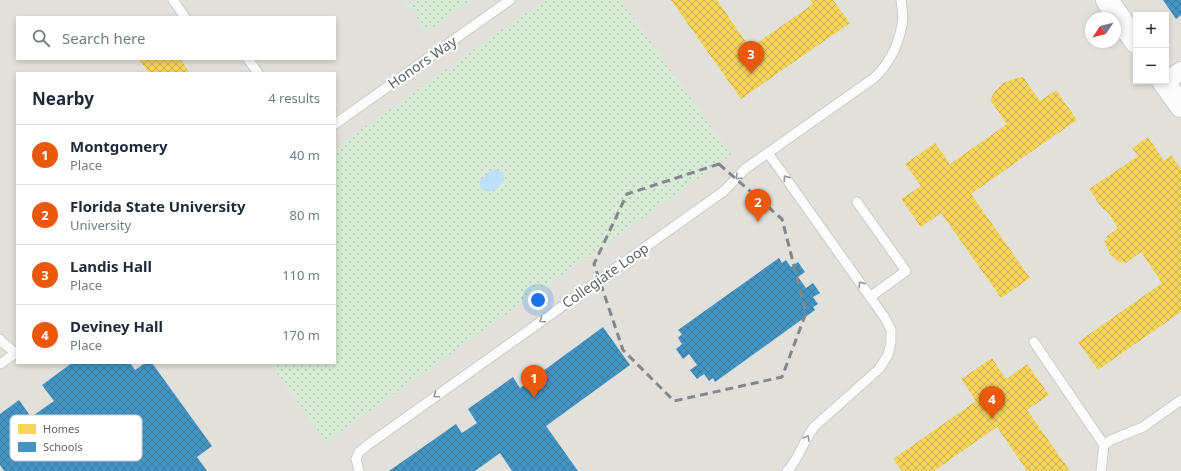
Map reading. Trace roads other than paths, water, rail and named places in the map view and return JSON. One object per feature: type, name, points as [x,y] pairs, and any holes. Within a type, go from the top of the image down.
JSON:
[{"type":"street","points":[[1107,0],[1133,38]]},
{"type":"street","points":[[1170,78],[1181,106]]},
{"type":"lane","points":[[172,0],[184,16]]},
{"type":"lane","name":"Honors Way","points":[[336,123],[510,0]]},
{"type":"lane","name":"Collegiate Loop","points":[[360,471],[356,458],[359,452],[368,444],[724,191],[746,169],[874,78],[885,67],[894,51],[902,24],[901,0]]},
{"type":"lane","points":[[249,60],[257,72]]},
{"type":"lane","points":[[768,153],[885,318],[891,330],[891,342],[888,355],[879,369],[809,433],[794,464],[787,471]]},
{"type":"lane","points":[[857,202],[906,271],[870,297]]},
{"type":"lane","points":[[0,339],[16,352],[0,364]]},
{"type":"lane","points":[[1034,342],[1104,445],[1101,471]]},
{"type":"lane","points":[[1104,445],[1111,440],[1143,427],[1181,400]]},
{"type":"water","points":[[496,169],[504,173],[504,181],[498,188],[488,192],[487,190],[485,191],[480,187],[480,180],[488,173]]},
{"type":"place","name":"Landis Hall","points":[[751,74]]},
{"type":"place","name":"Florida State University","points":[[758,222]]},
{"type":"place","name":"Montgomery","points":[[534,398]]},
{"type":"place","name":"Deviney Hall","points":[[992,419]]}]
